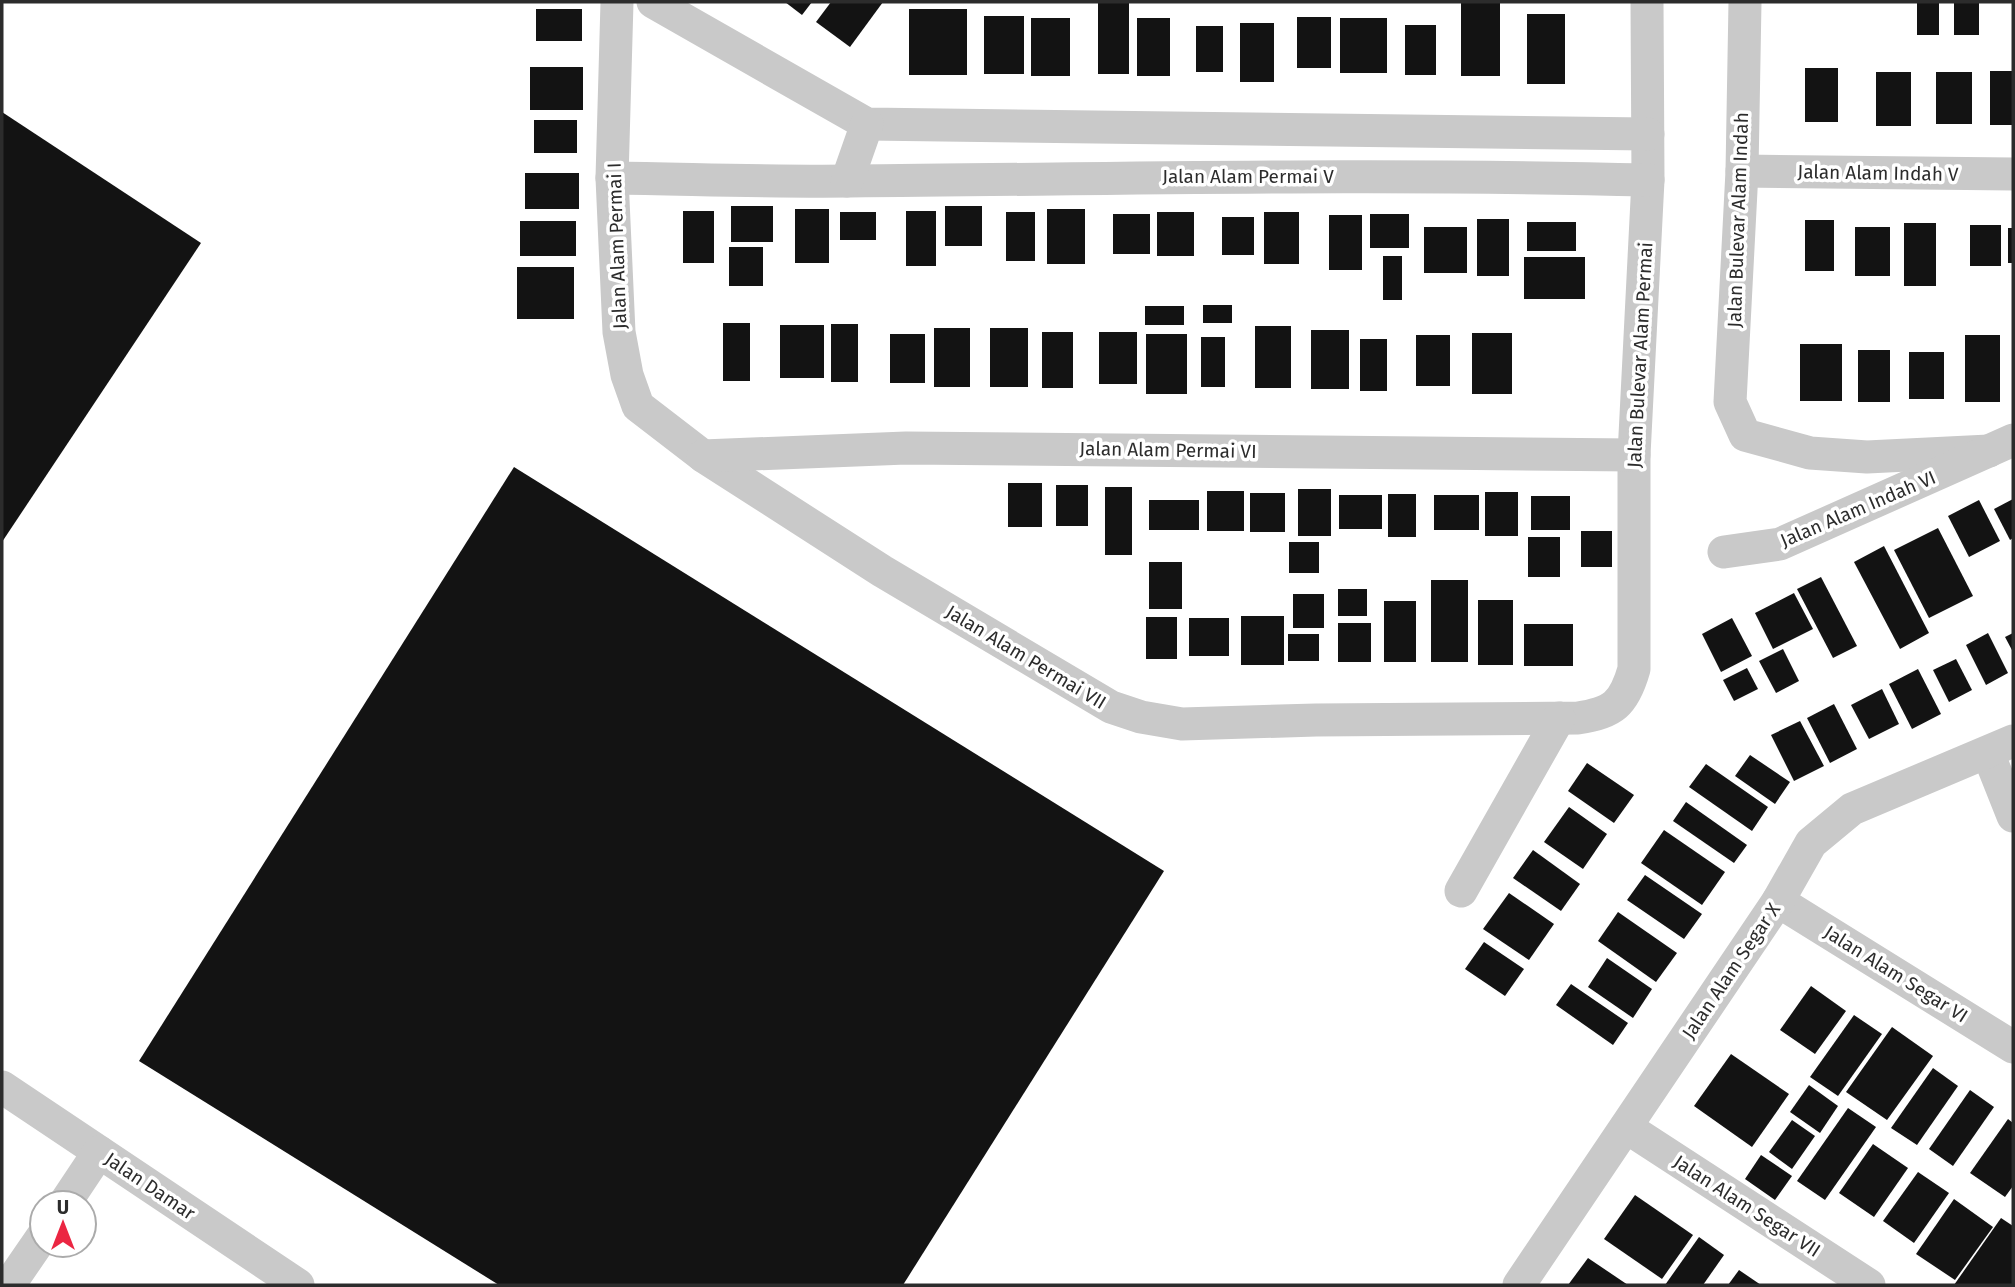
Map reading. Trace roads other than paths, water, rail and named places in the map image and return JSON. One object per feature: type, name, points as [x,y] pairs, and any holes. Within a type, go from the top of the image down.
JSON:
[{"type":"street","name":"Jalan Alam Permai I","points":[[617,2],[612,178],[620,332],[626,375],[638,406],[702,456]]},
{"type":"street","points":[[653,2],[867,124],[1648,134]]},
{"type":"street","name":"Jalan Bulevar Alam Permai","points":[[1617,704],[1629,688],[1634,669],[1634,456],[1648,180],[1647,2]]},
{"type":"street","name":"Jalan Bulevar Alam Indah","points":[[1745,2],[1742,171],[1730,402],[1745,435]]},
{"type":"street","points":[[848,181],[867,124]]},
{"type":"street","name":"Jalan Alam Indah V","points":[[1742,171],[2013,174]]},
{"type":"street","name":"Jalan Alam Permai V","points":[[612,178],[848,181],[1483,176],[1648,180]]},
{"type":"street","name":"Jalan Alam Indah VI","points":[[1745,435],[1810,453],[1856,456],[2001,445]]},
{"type":"street","name":"Jalan Alam Indah VI","points":[[1724,552],[1780,544],[2001,445]]},
{"type":"street","name":"Jalan Alam Permai VI","points":[[702,456],[906,448],[1634,456]]},
{"type":"street","name":"Jalan Alam Permai VII","points":[[702,456],[905,585],[1111,707],[1141,717],[1182,724],[1578,718],[1600,715],[1617,704]]},
{"type":"street","points":[[1461,891],[1559,718]]},
{"type":"street","points":[[2001,747],[2013,816]]},
{"type":"street","name":"Jalan Alam Segar X","points":[[1519,1285],[1778,901],[1811,843],[1852,809],[2001,747]]},
{"type":"street","name":"Jalan Alam Segar VI","points":[[1778,901],[2013,1047]]},
{"type":"street","name":"Jalan Damar","points":[[2,1087],[298,1285]]},
{"type":"street","name":"Jalan Alam Segar VII","points":[[1626,1127],[1869,1285]]},
{"type":"street","points":[[74,1189],[99,1152]]},
{"type":"street","points":[[9,1285],[28,1257]]}]
